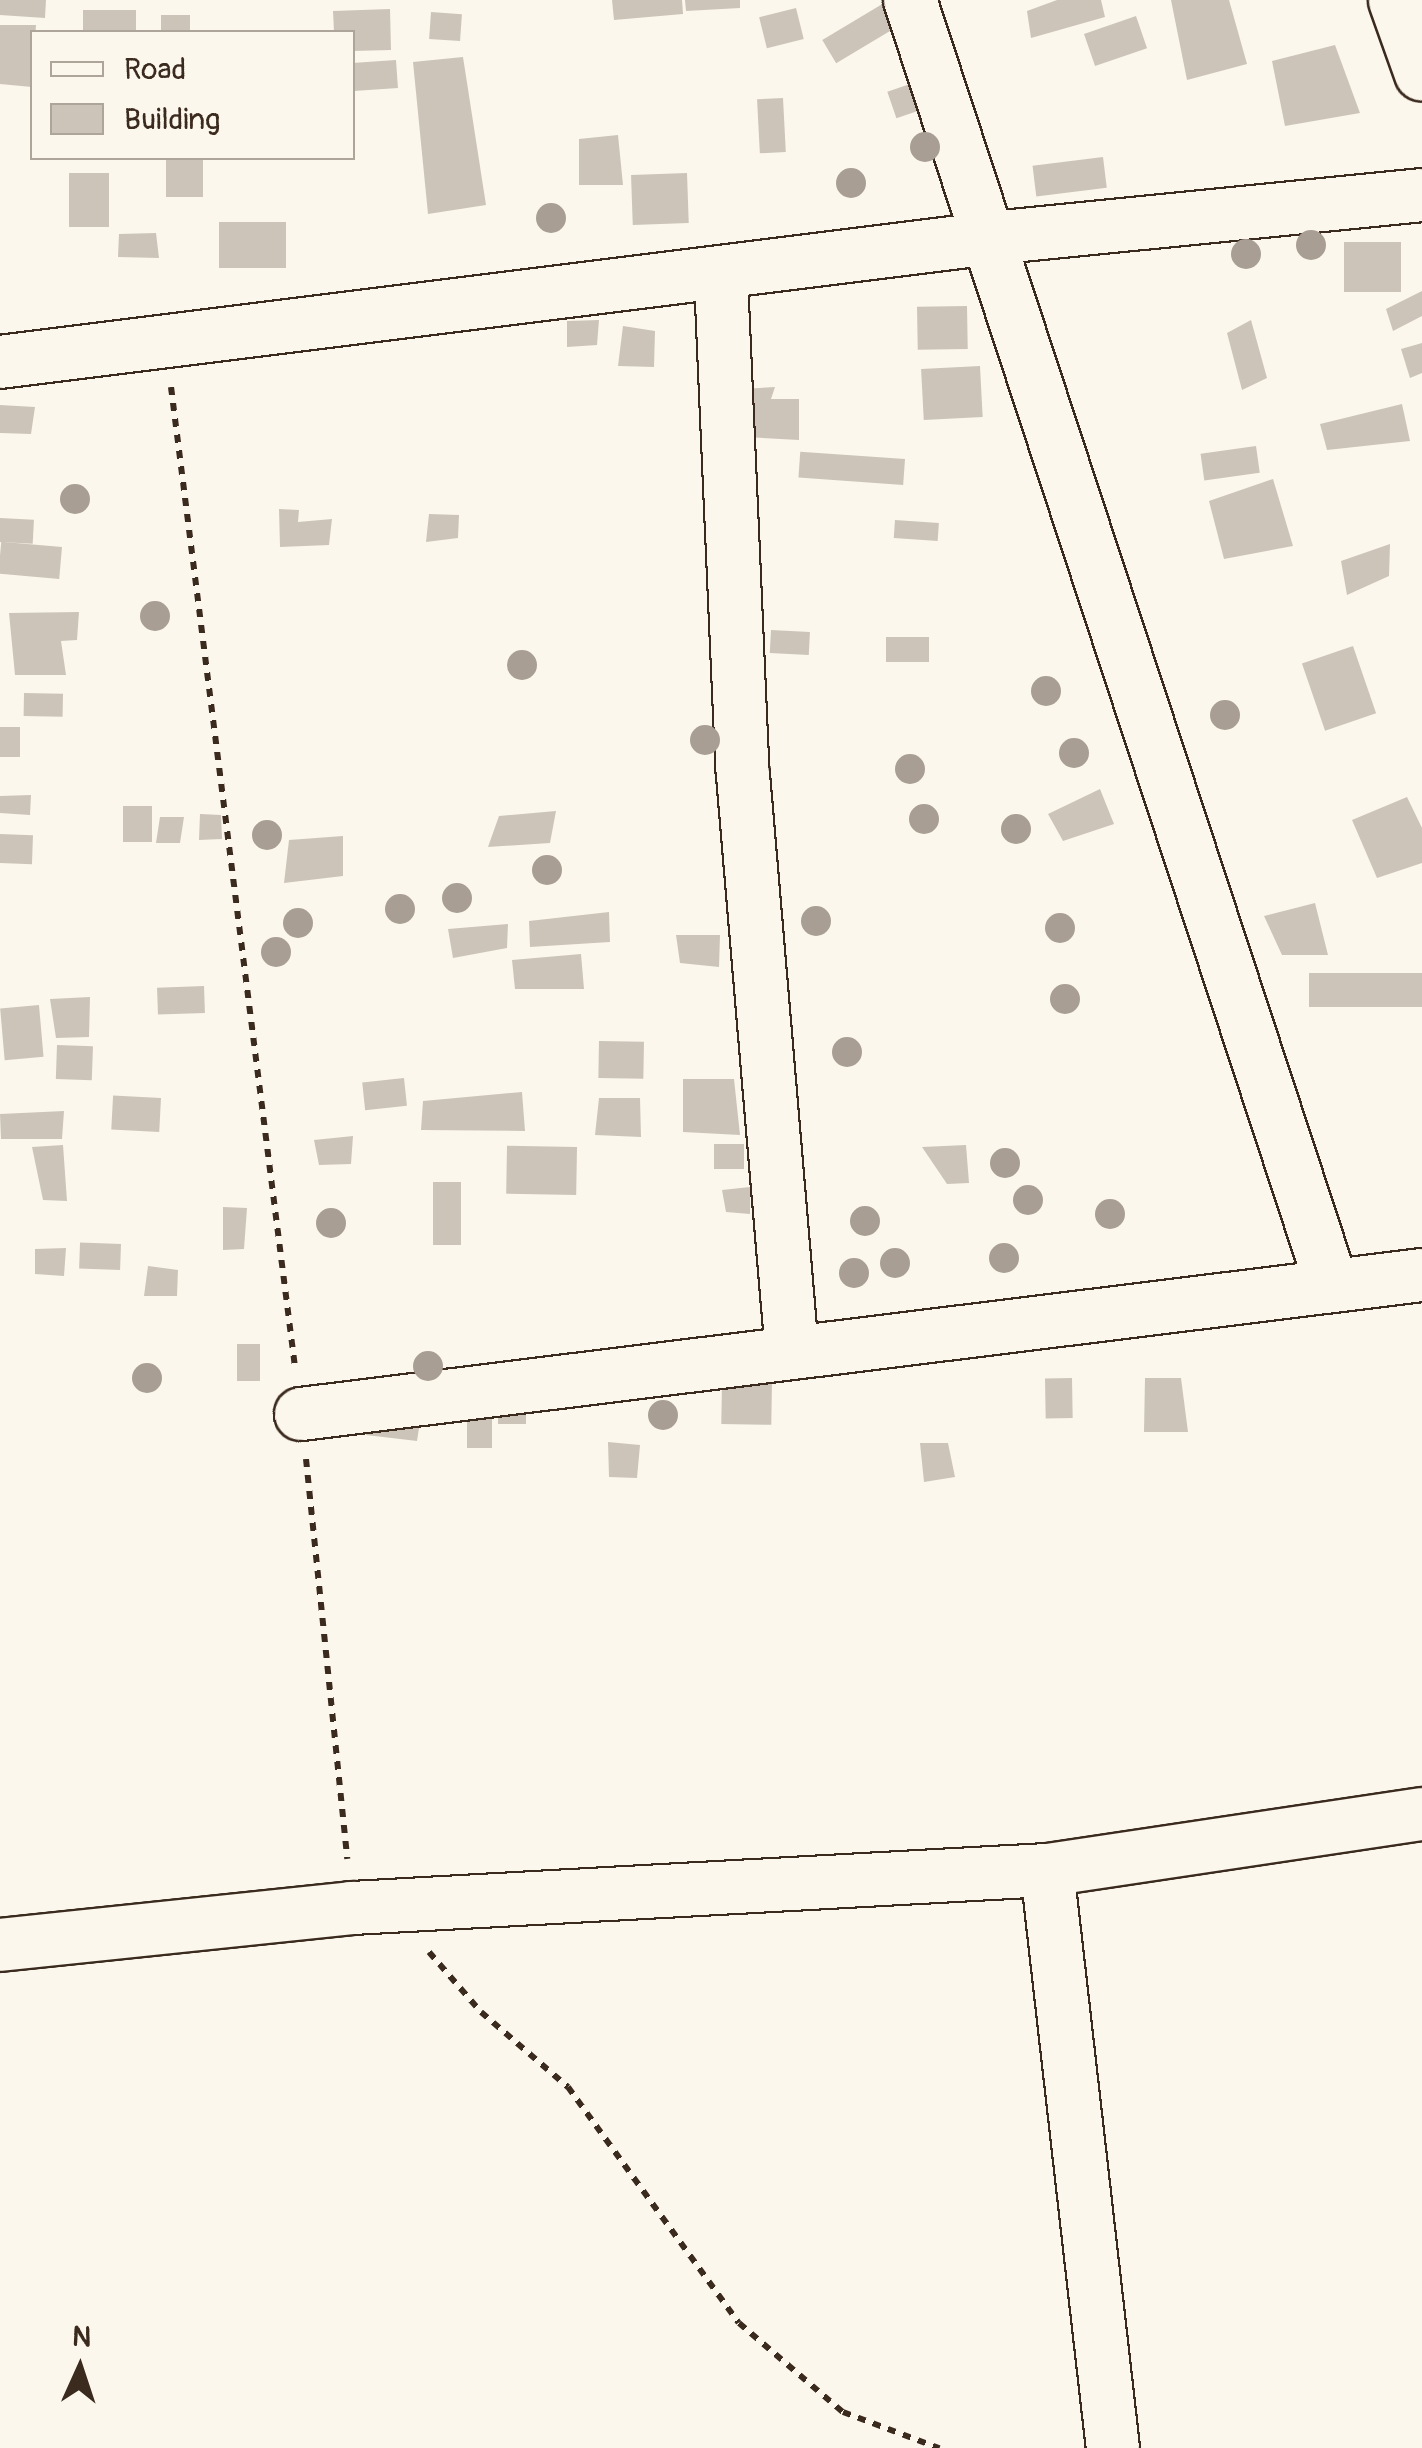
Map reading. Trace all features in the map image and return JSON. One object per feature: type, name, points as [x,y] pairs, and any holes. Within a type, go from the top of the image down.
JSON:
[{"type":"street","points":[[910,0],[992,238],[1332,1286]]},
{"type":"street","points":[[1396,0],[1422,74]]},
{"type":"street","points":[[0,362],[721,279],[992,238],[1422,195]]},
{"type":"street","points":[[721,279],[744,774],[792,1353]]},
{"type":"street","points":[[301,1414],[1422,1275]]},
{"type":"street","points":[[0,1945],[352,1908],[1048,1870],[1422,1814]]},
{"type":"street","points":[[1048,1870],[1113,2448]]},
{"type":"path","points":[[166,342],[301,1414],[352,1908]]},
{"type":"path","points":[[417,1945],[568,2087],[739,2323],[843,2412],[938,2448]]},
{"type":"building","points":[[0,0],[46,0],[45,18],[0,15]]},
{"type":"building","points":[[612,0],[682,0],[683,14],[614,20]]},
{"type":"building","points":[[685,0],[740,0],[740,8],[686,11]]},
{"type":"building","points":[[1057,0],[1101,0],[1105,17],[1031,38],[1027,11]]},
{"type":"building","points":[[1171,0],[1229,0],[1247,64],[1187,80]]},
{"type":"building","points":[[884,3],[898,26],[836,63],[822,40]]},
{"type":"building","points":[[796,8],[804,39],[767,48],[759,17]]},
{"type":"building","points":[[390,9],[391,50],[355,51],[355,30],[334,30],[333,11]]},
{"type":"building","points":[[83,10],[136,10],[136,30],[83,30]]},
{"type":"building","points":[[431,12],[462,14],[460,41],[429,39]]},
{"type":"building","points":[[161,15],[190,15],[190,30],[161,30]]},
{"type":"building","points":[[1136,16],[1147,48],[1095,66],[1084,34]]},
{"type":"building","points":[[0,25],[36,25],[36,30],[30,30],[30,87],[0,84]]},
{"type":"building","points":[[1335,45],[1360,113],[1285,126],[1272,61]]},
{"type":"building","points":[[463,57],[486,205],[428,214],[413,62]]},
{"type":"building","points":[[396,60],[398,88],[355,91],[355,63]]},
{"type":"building","points":[[910,84],[919,110],[896,118],[887,92]]},
{"type":"building","points":[[783,98],[786,152],[760,153],[757,99]]},
{"type":"building","points":[[618,135],[623,185],[579,185],[579,139]]},
{"type":"building","points":[[1103,157],[1107,188],[1036,196],[1033,166]]},
{"type":"building","points":[[166,160],[203,160],[203,197],[166,197]]},
{"type":"building","points":[[69,173],[109,173],[109,227],[69,227]]},
{"type":"building","points":[[687,173],[689,223],[633,225],[631,175]]},
{"type":"building","points":[[219,222],[286,222],[286,268],[219,268]]},
{"type":"building","points":[[156,233],[159,258],[118,257],[119,234]]},
{"type":"building","points":[[1344,242],[1401,242],[1401,292],[1344,292]]},
{"type":"building","points":[[1422,291],[1422,316],[1393,331],[1386,309]]},
{"type":"building","points":[[967,306],[968,349],[918,350],[917,307]]},
{"type":"building","points":[[599,320],[597,345],[567,347],[567,321]]},
{"type":"building","points":[[1251,320],[1267,378],[1242,390],[1227,333]]},
{"type":"building","points":[[623,326],[655,331],[654,367],[618,366]]},
{"type":"building","points":[[1422,343],[1422,373],[1410,378],[1401,349]]},
{"type":"building","points":[[980,366],[983,417],[924,420],[921,369]]},
{"type":"building","points":[[775,387],[771,399],[799,399],[799,440],[745,437],[740,389]]},
{"type":"building","points":[[1402,404],[1410,441],[1327,450],[1320,424]]},
{"type":"building","points":[[0,405],[35,407],[31,434],[0,433]]},
{"type":"building","points":[[1256,446],[1260,473],[1204,481],[1201,454]]},
{"type":"building","points":[[800,452],[905,459],[903,485],[798,478]]},
{"type":"building","points":[[1273,479],[1293,546],[1224,559],[1209,501]]},
{"type":"building","points":[[279,509],[299,510],[298,522],[332,519],[329,545],[280,547]]},
{"type":"building","points":[[429,514],[459,515],[458,538],[426,542]]},
{"type":"building","points":[[0,518],[34,520],[33,544],[0,542]]},
{"type":"building","points":[[895,520],[939,523],[938,541],[894,538]]},
{"type":"building","points":[[1,542],[62,547],[59,579],[0,574]]},
{"type":"building","points":[[1390,544],[1389,576],[1347,595],[1341,561]]},
{"type":"building","points":[[79,612],[77,640],[61,641],[66,675],[15,675],[9,613]]},
{"type":"building","points":[[771,630],[810,632],[809,655],[770,653]]},
{"type":"building","points":[[886,637],[929,637],[929,662],[886,662]]},
{"type":"building","points":[[1353,646],[1376,713],[1325,731],[1302,664]]},
{"type":"building","points":[[24,693],[63,694],[63,717],[24,716]]},
{"type":"building","points":[[0,727],[20,727],[20,757],[0,757]]},
{"type":"building","points":[[1100,789],[1114,824],[1063,841],[1048,814]]},
{"type":"building","points":[[31,795],[30,815],[0,813],[0,796]]},
{"type":"building","points":[[1407,797],[1422,828],[1422,863],[1377,878],[1352,820]]},
{"type":"building","points":[[123,806],[152,806],[152,842],[123,842]]},
{"type":"building","points":[[556,811],[550,843],[488,847],[499,816]]},
{"type":"building","points":[[200,814],[221,815],[222,839],[199,840]]},
{"type":"building","points":[[160,817],[184,817],[180,843],[156,843]]},
{"type":"building","points":[[0,834],[33,835],[32,864],[0,863]]},
{"type":"building","points":[[343,836],[343,876],[284,883],[289,840]]},
{"type":"building","points":[[1315,903],[1328,955],[1282,955],[1264,916]]},
{"type":"building","points":[[609,912],[610,942],[530,947],[529,921]]},
{"type":"building","points":[[508,924],[507,948],[453,958],[448,929]]},
{"type":"building","points":[[676,935],[720,935],[719,967],[680,963]]},
{"type":"building","points":[[581,954],[584,989],[515,989],[512,960]]},
{"type":"building","points":[[1309,973],[1422,973],[1422,1007],[1309,1007]]},
{"type":"building","points":[[204,986],[205,1013],[158,1015],[157,988]]},
{"type":"building","points":[[90,997],[89,1037],[56,1038],[50,999]]},
{"type":"building","points":[[39,1005],[44,1057],[5,1060],[0,1008]]},
{"type":"building","points":[[599,1041],[644,1042],[643,1079],[598,1078]]},
{"type":"building","points":[[57,1045],[93,1046],[92,1080],[56,1079]]},
{"type":"building","points":[[404,1078],[407,1106],[365,1110],[362,1082]]},
{"type":"building","points":[[683,1079],[734,1079],[740,1135],[683,1132]]},
{"type":"building","points":[[522,1092],[525,1131],[421,1130],[423,1101]]},
{"type":"building","points":[[113,1095],[161,1098],[159,1132],[111,1129]]},
{"type":"building","points":[[599,1098],[640,1098],[641,1137],[595,1135]]},
{"type":"building","points":[[64,1111],[62,1139],[1,1139],[0,1114]]},
{"type":"building","points":[[353,1136],[351,1164],[319,1165],[314,1140]]},
{"type":"building","points":[[714,1144],[744,1144],[744,1169],[714,1169]]},
{"type":"building","points":[[63,1145],[67,1201],[43,1200],[32,1147]]},
{"type":"building","points":[[966,1145],[969,1183],[947,1184],[922,1147]]},
{"type":"building","points":[[507,1146],[577,1147],[576,1195],[506,1194]]},
{"type":"building","points":[[433,1182],[461,1182],[461,1245],[433,1245]]},
{"type":"building","points":[[750,1187],[750,1214],[726,1212],[722,1190]]},
{"type":"building","points":[[223,1207],[247,1208],[244,1249],[223,1250]]},
{"type":"building","points":[[80,1243],[121,1244],[120,1270],[79,1269]]},
{"type":"building","points":[[66,1248],[64,1276],[35,1274],[35,1249]]},
{"type":"building","points":[[148,1266],[178,1270],[177,1296],[144,1296]]},
{"type":"building","points":[[237,1344],[260,1344],[260,1381],[237,1381]]},
{"type":"building","points":[[1045,1378],[1072,1378],[1073,1418],[1046,1418]]},
{"type":"building","points":[[1145,1378],[1181,1378],[1188,1432],[1144,1432]]},
{"type":"building","points":[[722,1382],[772,1383],[771,1425],[721,1424]]},
{"type":"building","points":[[498,1401],[526,1401],[526,1424],[498,1424]]},
{"type":"building","points":[[371,1413],[421,1415],[417,1441],[366,1435]]},
{"type":"building","points":[[467,1416],[492,1416],[492,1448],[467,1448]]},
{"type":"building","points":[[608,1442],[640,1445],[637,1478],[609,1477]]},
{"type":"building","points":[[920,1443],[948,1443],[955,1477],[924,1482]]}]
